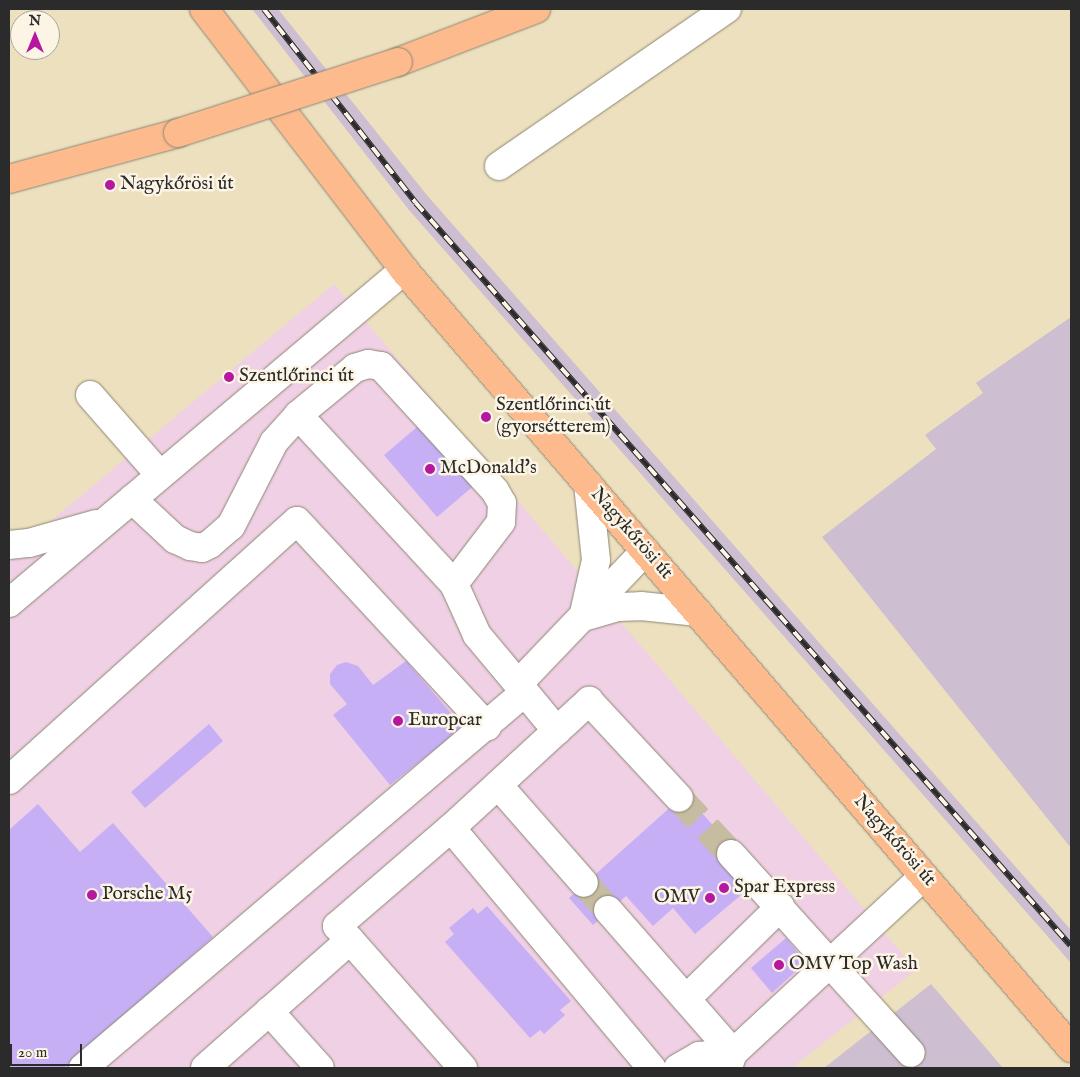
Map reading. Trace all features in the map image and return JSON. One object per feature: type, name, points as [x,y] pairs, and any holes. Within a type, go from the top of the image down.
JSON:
[{"type":"main road","name":"Nagykőrösi út","points":[[204,9],[404,270],[1071,1048]]},
{"type":"main road","points":[[9,179],[178,133],[398,62],[536,9]]},
{"type":"street","points":[[499,166],[727,9]]},
{"type":"street","points":[[9,603],[404,270]]},
{"type":"street","points":[[132,499],[174,539],[196,547],[210,544],[231,526],[274,442],[298,415],[355,368],[368,364],[386,370],[495,491],[502,503],[501,522],[454,584]]},
{"type":"street","points":[[90,394],[160,475]]},
{"type":"street","points":[[298,415],[454,584],[477,635],[557,731]]},
{"type":"street","points":[[583,616],[596,560],[588,484]]},
{"type":"street","points":[[9,780],[297,521],[487,726]]},
{"type":"street","points":[[9,545],[29,543],[104,522]]},
{"type":"street","points":[[84,1068],[487,726],[583,616],[645,551]]},
{"type":"street","points":[[583,616],[617,607],[641,606],[698,612]]},
{"type":"street","points":[[463,1068],[337,926],[451,828],[589,701],[679,798]]},
{"type":"street","points":[[498,785],[584,883]]},
{"type":"street","points":[[451,828],[652,1068]]},
{"type":"street","points":[[731,854],[780,907],[836,956],[911,1053]]},
{"type":"street","points":[[731,1061],[836,956],[924,876]]},
{"type":"street","points":[[686,999],[780,907]]},
{"type":"street","points":[[608,910],[686,999],[731,1061]]},
{"type":"street","points":[[205,1068],[350,940]]},
{"type":"street","points":[[269,1011],[320,1068]]},
{"type":"street","points":[[678,1068],[699,1056],[731,1061]]},
{"type":"shaded area","points":[[252,9],[278,9],[426,194],[1071,930],[1071,963],[409,210]]},
{"type":"shaded area","points":[[334,284],[916,970],[792,1068],[9,1068],[9,556]]},
{"type":"shaded area","points":[[1071,317],[1071,848],[822,537],[936,449],[925,435],[983,393],[976,383]]},
{"type":"shaded area","points":[[931,984],[1003,1068],[824,1068]]},
{"type":"building","name":"McDonald's","points":[[424,421],[477,483],[437,517],[384,455]]},
{"type":"building","name":"Europcar","points":[[406,661],[463,727],[390,785],[333,715],[347,704],[330,684],[330,674],[337,665],[346,662],[358,666],[373,685]]},
{"type":"building","points":[[209,724],[223,741],[145,808],[131,792]]},
{"type":"building","points":[[685,794],[736,851],[748,889],[695,934],[673,908],[653,926],[626,896],[593,925],[569,898]]},
{"type":"building","name":"Porsche M5","points":[[38,804],[80,852],[113,823],[213,937],[64,1068],[9,1068],[9,830]]},
{"type":"building","points":[[487,906],[571,1001],[560,1010],[565,1015],[544,1034],[540,1030],[530,1038],[445,942],[454,934],[449,928],[473,908],[478,914]]},
{"type":"building","name":"OMV Top Wash","points":[[786,938],[806,962],[772,993],[751,968]]},
{"type":"tunnel","points":[[679,798],[731,854]]},
{"type":"tunnel","points":[[584,883],[608,910]]},
{"type":"railway","points":[[264,9],[416,203],[1071,946]]},
{"type":"place","name":"Nagykőrösi út","points":[[110,185]]},
{"type":"place","name":"Szentlőrinci út","points":[[229,377]]},
{"type":"place","name":"Szentlőrinci út (gyorsétterem)","points":[[486,417]]},
{"type":"place","name":"McDonald's","points":[[430,469]]},
{"type":"place","name":"Europcar","points":[[398,721]]},
{"type":"place","name":"Spar Express","points":[[724,888]]},
{"type":"place","name":"Porsche M5","points":[[92,895]]},
{"type":"place","name":"OMV","points":[[710,898]]},
{"type":"place","name":"OMV Top Wash","points":[[779,965]]}]
